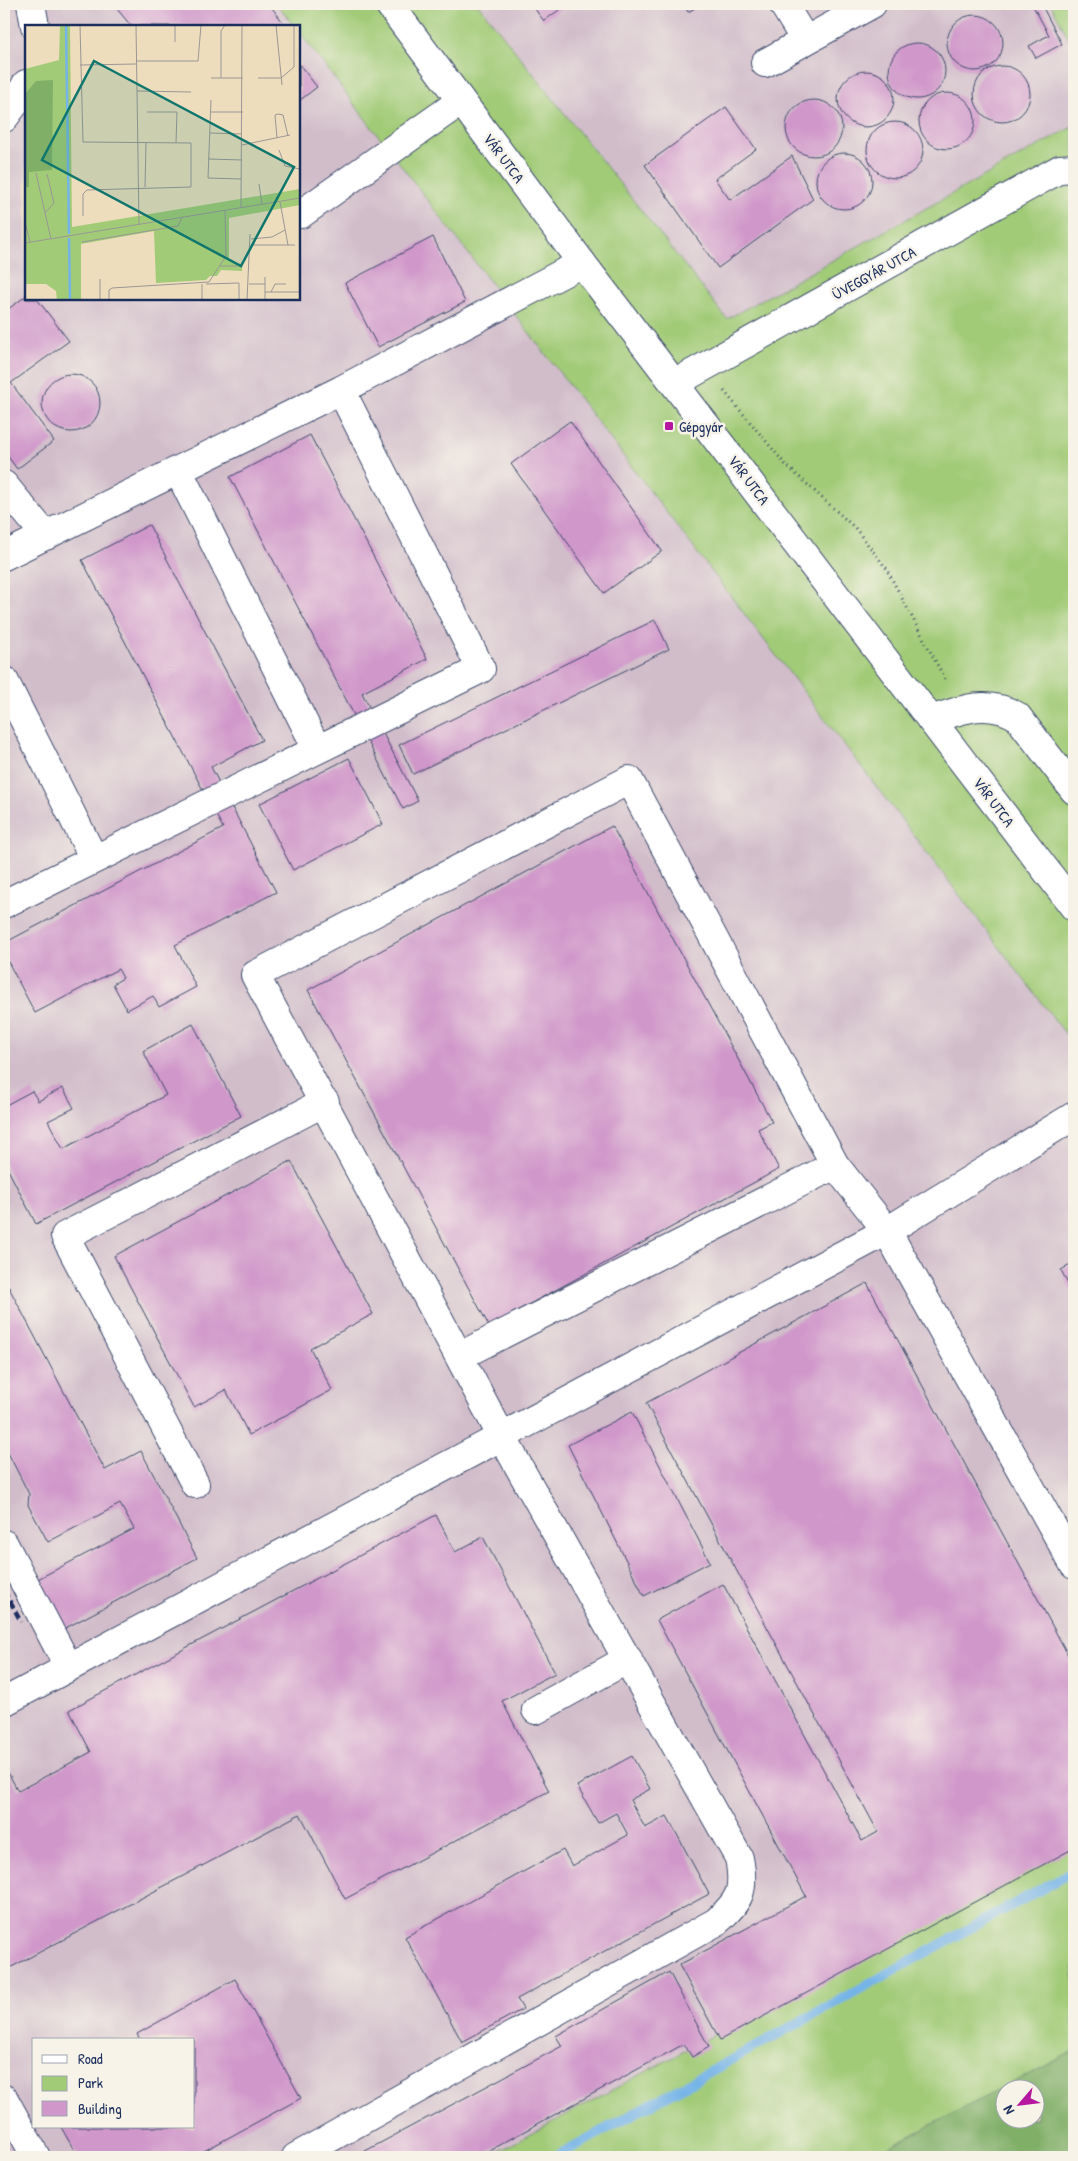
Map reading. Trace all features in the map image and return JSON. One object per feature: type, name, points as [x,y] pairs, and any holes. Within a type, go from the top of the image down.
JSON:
[{"type":"main road","points":[[31,4],[35,25]]},
{"type":"main road","name":"VÁR UTCA","points":[[389,4],[582,264],[675,383],[1074,907]]},
{"type":"main road","points":[[783,4],[806,40]]},
{"type":"main road","points":[[764,63],[806,40],[858,7]]},
{"type":"main road","points":[[4,118],[25,86]]},
{"type":"main road","points":[[301,214],[461,101]]},
{"type":"main road","name":"ÜVEGGYÁR UTCA","points":[[675,383],[1060,169],[1074,168]]},
{"type":"main road","points":[[4,556],[341,390],[582,264]]},
{"type":"main road","points":[[4,904],[481,669],[341,390]]},
{"type":"main road","points":[[178,470],[317,750]]},
{"type":"main road","points":[[4,485],[46,536]]},
{"type":"main road","points":[[4,680],[94,859]]},
{"type":"main road","points":[[931,720],[961,709],[993,706],[1004,709],[1017,716],[1074,790]]},
{"type":"main road","points":[[296,2157],[716,1922],[730,1910],[739,1897],[744,1880],[740,1858],[501,1435],[325,1102],[255,975],[629,780],[835,1165],[887,1231],[1074,1565]]},
{"type":"main road","points":[[195,1484],[65,1236],[325,1102]]},
{"type":"main road","points":[[4,1702],[501,1435],[887,1231],[1074,1116]]},
{"type":"main road","points":[[460,1356],[835,1165]]},
{"type":"main road","points":[[4,1544],[68,1666]]},
{"type":"main road","points":[[536,1710],[628,1659]]},
{"type":"main road","points":[[4,2099],[36,2157]]},
{"type":"path","points":[[704,367],[784,464],[855,528],[886,568],[961,709]]},
{"type":"shaded area","points":[[4,4],[277,4],[293,25],[25,25],[25,300],[300,300],[300,33],[1074,1045],[1074,1841],[488,2157],[4,2157]]},
{"type":"shaded area","points":[[478,4],[1052,4],[1074,49],[1074,126],[727,320]]},
{"type":"green space","points":[[277,4],[478,4],[727,319],[1074,126],[1074,1045],[300,33],[300,25],[293,25]]},
{"type":"green space","points":[[1051,4],[1074,4],[1074,49]]},
{"type":"green space","points":[[1074,1841],[1074,2157],[488,2157]]},
{"type":"green space","points":[[1074,2051],[1074,2157],[869,2157],[996,2091],[996,2128],[1046,2128],[1046,2078],[1022,2078]]},
{"type":"building","points":[[113,4],[269,4],[285,25],[130,25]]},
{"type":"building","points":[[531,4],[567,4],[544,21]]},
{"type":"building","points":[[683,4],[702,4],[688,12]]},
{"type":"building","points":[[1032,4],[1041,4],[1062,44],[1036,58],[1029,46],[1049,35]]},
{"type":"building","points":[[970,15],[980,15],[995,23],[1001,32],[1003,43],[1001,54],[995,63],[980,71],[970,71],[959,66],[952,59],[947,48],[947,38],[952,27],[959,20]]},
{"type":"building","points":[[912,43],[922,43],[937,51],[943,60],[945,71],[943,82],[937,91],[922,99],[912,99],[901,94],[894,87],[889,76],[889,66],[894,55],[901,48]]},
{"type":"building","points":[[300,65],[317,87],[300,100]]},
{"type":"building","points":[[996,66],[1008,66],[1022,74],[1030,88],[1028,105],[1022,114],[1008,122],[996,122],[986,117],[979,110],[974,100],[974,88],[979,78],[986,71]]},
{"type":"building","points":[[861,71],[871,71],[886,79],[892,88],[894,99],[892,110],[886,119],[871,127],[861,127],[850,122],[843,115],[838,104],[838,94],[843,83],[850,76]]},
{"type":"building","points":[[942,93],[952,93],[967,101],[973,110],[975,121],[973,132],[967,141],[952,149],[942,149],[931,144],[924,137],[919,126],[919,116],[924,105],[931,98]]},
{"type":"building","points":[[809,100],[819,100],[834,108],[840,117],[842,128],[840,139],[834,148],[819,156],[809,156],[798,151],[791,144],[786,133],[786,123],[791,112],[798,105]]},
{"type":"building","points":[[726,107],[756,149],[715,179],[730,200],[792,156],[813,199],[718,268],[645,165]]},
{"type":"building","points":[[889,122],[901,122],[915,130],[923,144],[921,161],[915,170],[901,178],[889,178],[879,173],[872,166],[867,156],[867,144],[872,134],[879,127]]},
{"type":"building","points":[[838,153],[850,153],[864,161],[872,175],[870,192],[864,201],[850,209],[838,209],[828,204],[821,197],[816,187],[816,175],[821,165],[828,158]]},
{"type":"building","points":[[433,237],[465,302],[378,347],[345,283]]},
{"type":"building","points":[[25,297],[25,300],[38,300],[69,341],[11,383],[54,441],[17,469],[4,451],[4,312]]},
{"type":"building","points":[[65,374],[77,374],[92,382],[100,397],[100,409],[92,424],[77,432],[65,432],[50,424],[42,409],[42,397],[50,382]]},
{"type":"building","points":[[570,421],[662,551],[604,593],[511,464]]},
{"type":"building","points":[[310,435],[427,659],[362,693],[418,801],[403,809],[230,477]]},
{"type":"building","points":[[149,525],[262,740],[211,767],[276,892],[175,945],[196,987],[159,1007],[153,996],[127,1010],[113,984],[123,978],[118,969],[35,1013],[4,954],[4,929],[10,940],[223,828],[82,560]]},
{"type":"building","points":[[655,620],[669,649],[413,774],[399,745]]},
{"type":"building","points":[[349,758],[383,824],[293,870],[259,804]]},
{"type":"building","points":[[612,826],[772,1122],[758,1129],[779,1169],[489,1326],[308,990]]},
{"type":"building","points":[[193,1024],[241,1116],[36,1224],[4,1162],[4,1106],[32,1091],[38,1101],[63,1088],[74,1108],[48,1121],[63,1149],[166,1095],[143,1051]]},
{"type":"building","points":[[291,1161],[373,1314],[310,1348],[332,1390],[249,1435],[226,1390],[194,1407],[114,1256]]},
{"type":"building","points":[[1074,1263],[1074,1296],[1061,1270]]},
{"type":"building","points":[[4,1278],[105,1470],[141,1451],[197,1558],[60,1631],[34,1581],[134,1529],[120,1504],[48,1542],[28,1505],[29,1494],[4,1445]]},
{"type":"building","points":[[867,1283],[1074,1666],[1074,1848],[720,2040],[679,1965],[806,1896],[657,1620],[723,1584],[862,1841],[878,1832],[646,1403]]},
{"type":"building","points":[[632,1412],[710,1562],[644,1596],[568,1445]]},
{"type":"building","points":[[436,1515],[455,1552],[483,1537],[555,1673],[502,1701],[549,1791],[345,1899],[300,1814],[4,1971],[4,1765],[18,1791],[91,1752],[69,1710]]},
{"type":"building","points":[[632,1756],[650,1789],[630,1800],[645,1828],[667,1816],[709,1894],[517,1999],[523,2009],[462,2042],[405,1937],[563,1850],[572,1866],[628,1835],[616,1813],[598,1823],[577,1786]]},
{"type":"building","points":[[669,1972],[709,2047],[692,2057],[684,2044],[477,2157],[354,2157],[562,2046],[556,2036]]},
{"type":"building","points":[[235,1979],[301,2098],[193,2157],[78,2157],[62,2128],[195,2128],[195,2038],[139,2038],[137,2034]]},
{"type":"waterway","points":[[555,2157],[1074,1871]]},
{"type":"railway","points":[[4,1590],[21,1622]]},
{"type":"place","name":"Gépgyár","points":[[669,426]]}]
